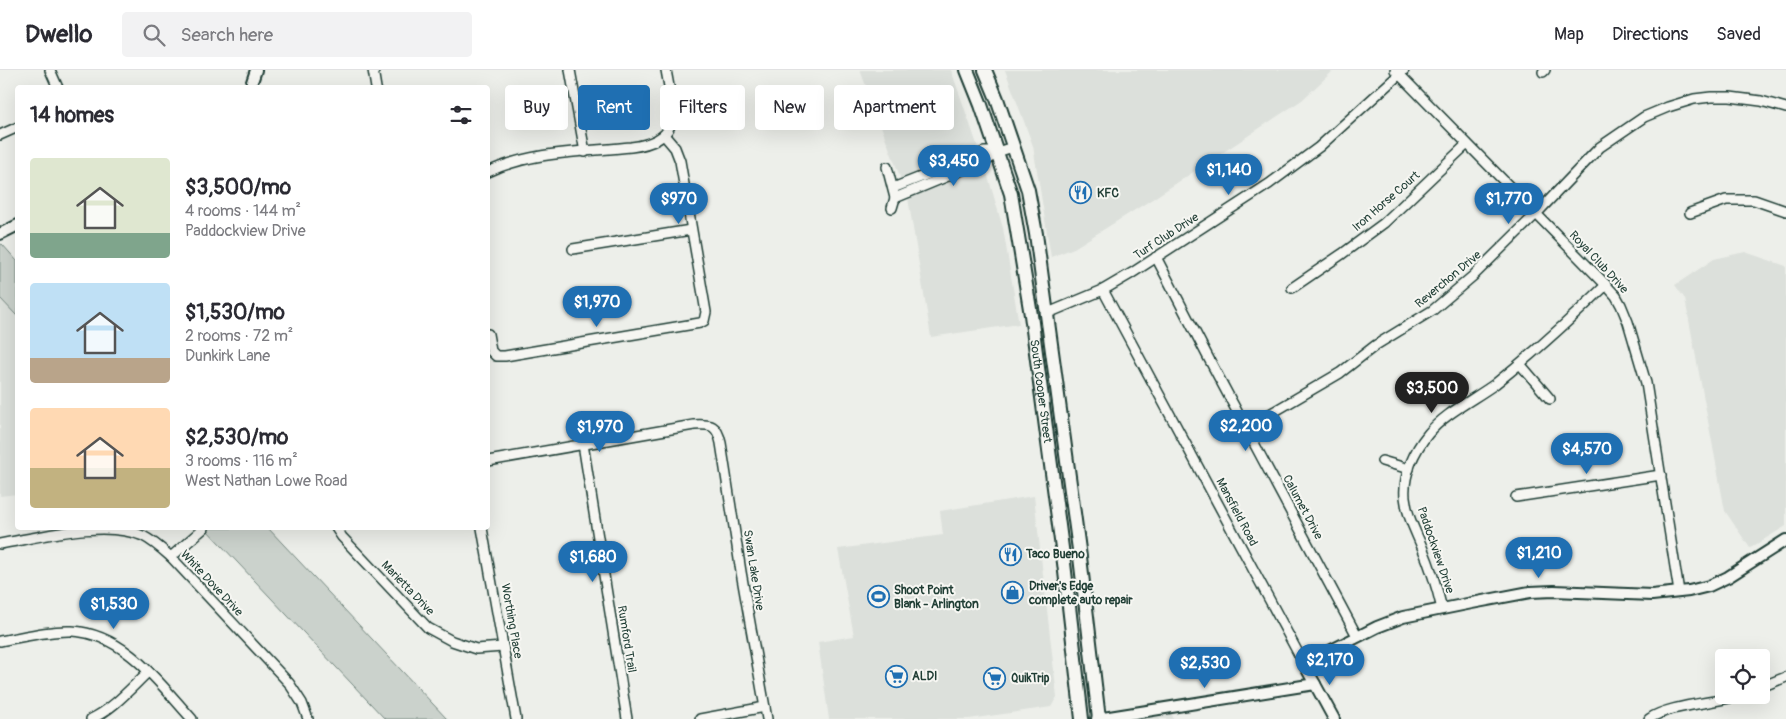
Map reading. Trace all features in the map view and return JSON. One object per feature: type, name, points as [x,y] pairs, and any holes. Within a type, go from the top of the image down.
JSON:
[{"type":"main road","name":"South Cooper Street","points":[[967,70],[1011,194],[1019,237],[1056,501],[1082,719]]},
{"type":"main road","name":"South Cooper Street","points":[[985,70],[1028,190],[1048,312],[1099,719]]},
{"type":"main road","points":[[1056,501],[1072,499]]},
{"type":"street","points":[[50,70],[57,85]]},
{"type":"street","points":[[251,85],[256,70]]},
{"type":"street","points":[[373,70],[376,85]]},
{"type":"street","points":[[570,70],[585,152]]},
{"type":"street","points":[[490,171],[506,163],[528,157],[646,145],[655,142],[670,128],[673,111],[666,70]]},
{"type":"street","name":"Royal Club Drive","points":[[1399,72],[1606,285],[1621,305],[1646,383],[1679,592]]},
{"type":"street","name":"Turf Club Drive","points":[[1048,312],[1103,290],[1269,184],[1319,146],[1399,72]]},
{"type":"street","name":"Reverchon Drive","points":[[1246,428],[1340,373],[1376,345],[1433,310],[1473,276],[1600,147],[1644,117],[1694,99],[1711,97],[1730,97],[1786,108]]},
{"type":"street","points":[[0,135],[15,128]]},
{"type":"street","points":[[490,345],[491,350],[496,356],[505,356],[704,321],[706,312],[680,161],[674,148],[664,135]]},
{"type":"street","name":"Iron Horse Court","points":[[1292,288],[1384,223],[1467,144]]},
{"type":"street","points":[[894,193],[984,152],[997,152],[1013,147]]},
{"type":"street","points":[[887,167],[894,193],[892,208]]},
{"type":"street","points":[[1690,213],[1726,200],[1754,200],[1786,211]]},
{"type":"street","points":[[0,234],[15,227]]},
{"type":"street","points":[[573,249],[692,230]]},
{"type":"street","name":"Calumet Drive","points":[[1156,257],[1357,636]]},
{"type":"street","name":"Paddockview Drive","points":[[1442,609],[1436,584],[1422,546],[1413,529],[1405,495],[1409,469],[1416,450],[1429,433],[1443,420],[1520,364],[1555,334],[1606,285]]},
{"type":"street","name":"Mansfield Road","points":[[1103,290],[1334,719]]},
{"type":"street","points":[[1520,364],[1550,399]]},
{"type":"street","name":"Swan Lake Drive","points":[[583,444],[694,425],[705,424],[714,426],[721,443],[767,719]]},
{"type":"street","points":[[490,462],[583,444]]},
{"type":"street","name":"Rumford Trail","points":[[583,444],[627,719]]},
{"type":"street","points":[[1382,461],[1409,469]]},
{"type":"street","points":[[1516,497],[1660,475]]},
{"type":"street","name":"White Dove Drive","points":[[0,544],[84,530]]},
{"type":"street","name":"White Dove Drive","points":[[115,530],[141,535],[158,545],[171,557],[289,683],[302,703],[308,719]]},
{"type":"street","points":[[171,557],[202,530]]},
{"type":"street","name":"Marietta Drive","points":[[337,530],[428,628],[452,641],[476,649],[503,647]]},
{"type":"street","name":"Worthing Place","points":[[482,530],[516,719]]},
{"type":"street","points":[[1304,664],[1357,636],[1403,617],[1530,592],[1554,591],[1652,595],[1709,586],[1728,578],[1786,541]]},
{"type":"street","points":[[0,641],[71,631],[93,634],[113,642],[133,657],[192,719]]},
{"type":"street","points":[[90,719],[99,715],[116,702],[148,672]]},
{"type":"street","points":[[1770,684],[1786,678]]},
{"type":"street","points":[[1099,719],[1315,684]]},
{"type":"street","points":[[1649,719],[1662,712],[1715,703]]},
{"type":"street","points":[[700,719],[765,708]]},
{"type":"shaded area","points":[[860,70],[951,70],[987,173],[1003,228],[1019,324],[931,337],[908,198],[882,130],[954,130],[954,85],[866,85]]},
{"type":"shaded area","points":[[1005,70],[1334,70],[1302,100],[1154,198],[1074,248],[1051,257],[1033,146]]},
{"type":"shaded area","points":[[2,244],[15,259],[15,314],[0,298],[0,245]]},
{"type":"shaded area","points":[[1745,252],[1786,266],[1786,526],[1750,548],[1725,511],[1685,299],[1675,285],[1714,259]]},
{"type":"shaded area","points":[[0,298],[15,313],[15,494],[0,496]]},
{"type":"shaded area","points":[[1034,496],[1057,697],[1051,707],[969,719],[829,719],[818,642],[854,636],[838,549],[943,535],[940,511]]},
{"type":"shaded area","points":[[207,530],[270,530],[447,719],[385,719]]},
{"type":"shaded area","points":[[1172,712],[1173,719],[1131,719]]},
{"type":"place","name":"KFC","points":[[1081,193]]},
{"type":"place","name":"Taco Bueno","points":[[1010,554]]},
{"type":"place","name":"Driver's Edge complete auto repair","points":[[1013,593]]},
{"type":"place","name":"Shoot Point Blank - Arlington","points":[[878,597]]},
{"type":"place","name":"ALDI","points":[[896,676]]},
{"type":"place","name":"QuikTrip","points":[[995,678]]}]
